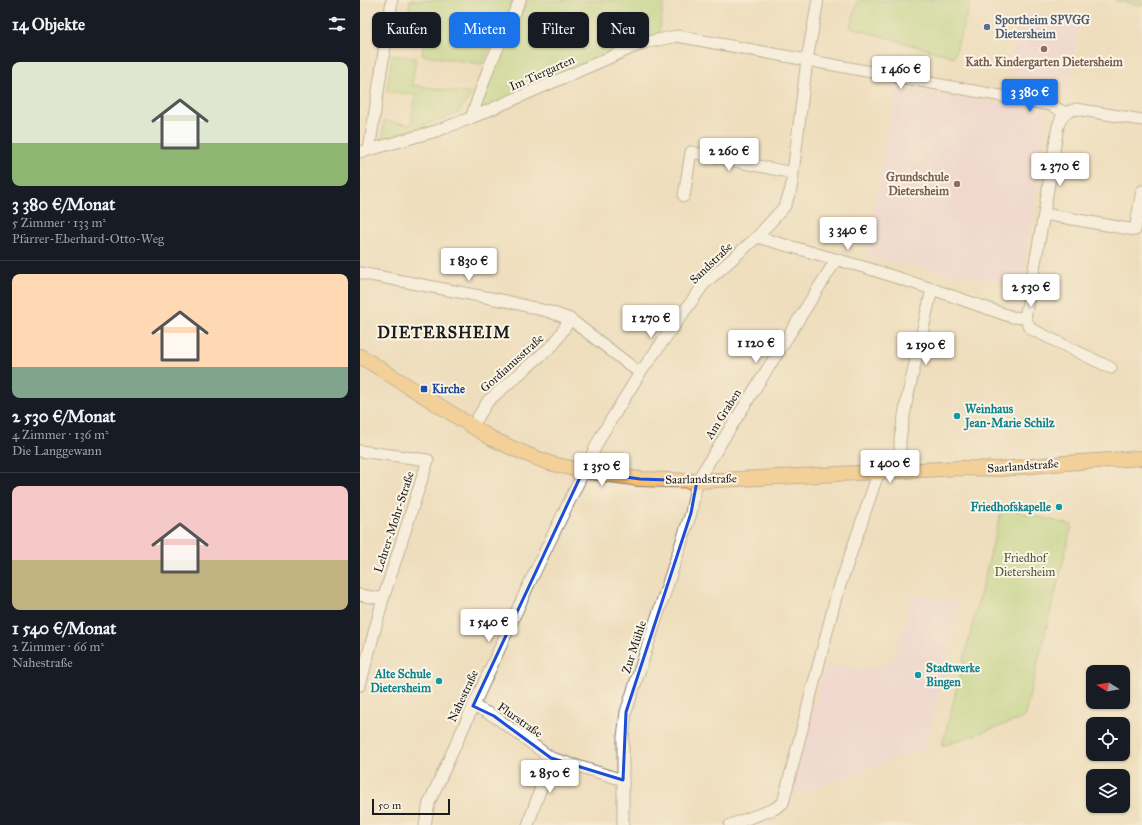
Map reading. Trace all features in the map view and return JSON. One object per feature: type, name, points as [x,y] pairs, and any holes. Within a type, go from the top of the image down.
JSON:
[{"type":"main road","name":"Saarlandstraße","points":[[360,356],[472,427],[514,449],[549,463],[583,471],[640,479],[697,481],[960,468],[1000,469],[1142,458]]},
{"type":"street","points":[[365,151],[392,0]]},
{"type":"street","points":[[471,118],[489,67],[520,0]]},
{"type":"street","name":"Sandstraße","points":[[583,471],[601,436],[640,373],[704,284],[757,237],[785,206],[791,189],[807,60],[818,0]]},
{"type":"street","name":"Im Tiergarten","points":[[365,151],[471,118],[643,43],[677,36],[807,60]]},
{"type":"street","points":[[807,60],[1050,105],[1066,113]]},
{"type":"street","points":[[1111,368],[1032,329],[1025,318],[1058,126],[1062,116],[1068,111],[1076,109],[1142,120]]},
{"type":"street","points":[[684,196],[690,152],[793,172]]},
{"type":"street","points":[[1044,214],[1136,230],[1142,191]]},
{"type":"street","points":[[757,237],[932,289],[1012,317],[1025,318]]},
{"type":"street","name":"Am Graben","points":[[697,481],[836,260]]},
{"type":"street","points":[[360,273],[506,301],[550,312],[570,319],[640,373]]},
{"type":"street","points":[[900,471],[900,439],[907,399],[932,289]]},
{"type":"street","name":"Gordianusstraße","points":[[472,427],[488,401],[554,344],[570,319]]},
{"type":"street","name":"Lehrer-Mohr-Straße","points":[[360,451],[428,460],[383,599],[360,684]]},
{"type":"street","name":"Nahestraße","points":[[425,825],[429,803],[529,584],[583,471]]},
{"type":"street","points":[[730,825],[774,809],[783,803],[836,597],[879,472]]},
{"type":"street","name":"Zur Mühle","points":[[623,825],[623,738],[626,712],[691,513],[697,481]]},
{"type":"street","points":[[360,595],[383,599]]},
{"type":"street","name":"Flurstraße","points":[[473,706],[494,716],[551,758],[623,780]]},
{"type":"street","points":[[528,825],[551,758]]},
{"type":"highlighted area","points":[[583,471],[640,479],[697,481],[691,513],[626,712],[623,780],[551,758],[494,716],[473,706]]},
{"type":"shaded area","name":"Kath. Kindergarten Dietersheim","points":[[1020,13],[1080,24],[1069,86],[1008,74]]},
{"type":"shaded area","name":"Grundschule Dietersheim","points":[[895,86],[1048,111],[1021,285],[865,257]]},
{"type":"shaded area","points":[[912,594],[961,603],[925,748],[789,798],[825,667],[878,668],[892,662]]},
{"type":"green space","points":[[410,0],[514,0],[508,12],[449,12],[449,48],[490,48],[482,64],[422,55],[423,48],[441,48],[441,12],[408,12]]},
{"type":"green space","points":[[527,0],[664,0],[659,34],[649,38],[649,12],[597,12],[597,48],[623,48],[477,113],[505,48],[520,48],[520,15]]},
{"type":"green space","points":[[858,0],[971,0],[954,57],[850,27]]},
{"type":"green space","points":[[1114,0],[1142,0],[1142,6]]},
{"type":"green space","points":[[392,55],[416,58],[412,85],[472,94],[457,114],[382,139],[384,121],[411,125],[415,95],[387,91]]},
{"type":"green space","name":"Friedhof Dietersheim","points":[[1002,508],[1072,525],[1024,718],[942,746]]},
{"type":"place","name":"Sportheim SPVGG Dietersheim","points":[[987,27]]},
{"type":"place","name":"Kath. Kindergarten Dietersheim","points":[[1044,49]]},
{"type":"place","name":"Grundschule Dietersheim","points":[[957,184]]},
{"type":"place","name":"Kirche","points":[[424,389]]},
{"type":"place","name":"Weinhaus Jean-Marie Schilz","points":[[957,416]]},
{"type":"place","name":"Friedhofskapelle","points":[[1059,507]]},
{"type":"place","name":"Stadtwerke Bingen","points":[[918,675]]},
{"type":"place","name":"Alte Schule Dietersheim","points":[[439,681]]},
{"type":"district","name":"DIETERSHEIM","points":[[444,332]]}]
